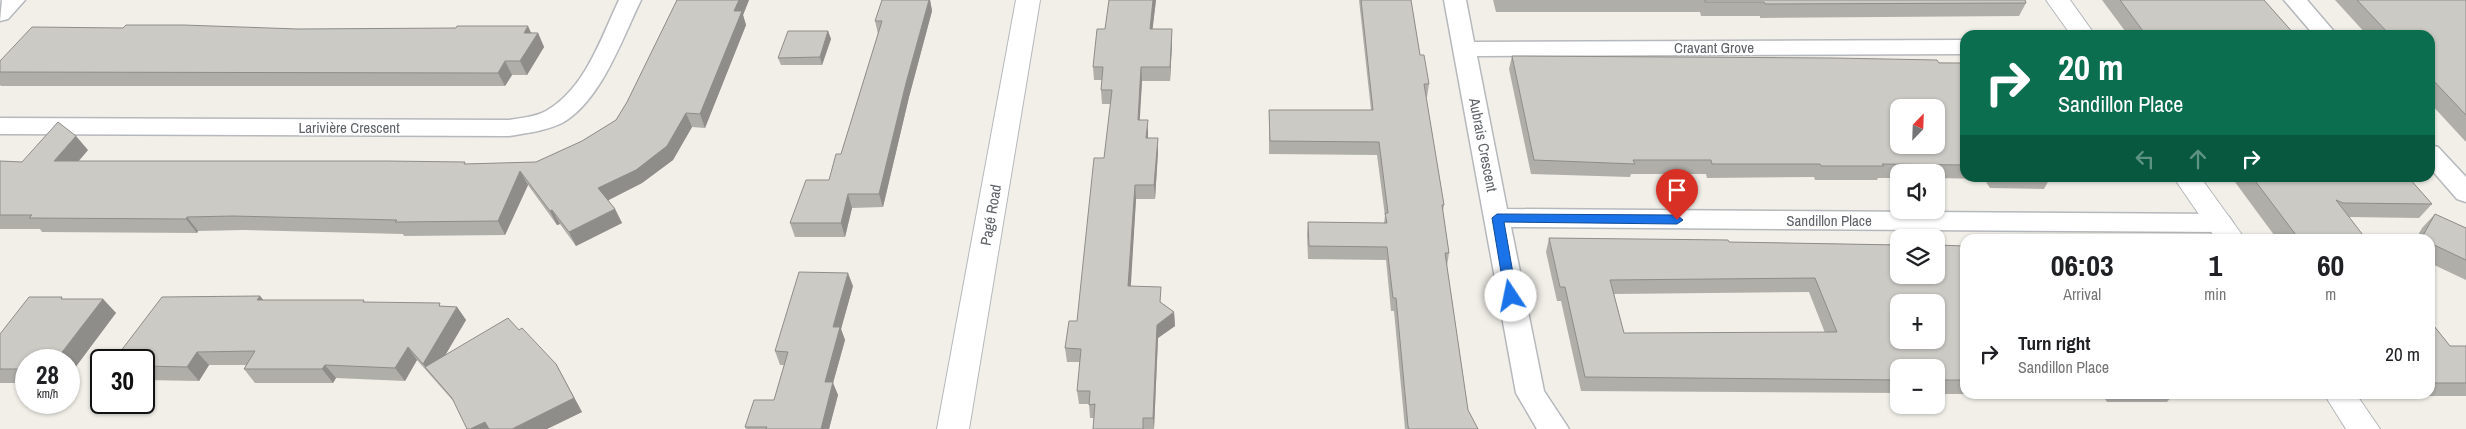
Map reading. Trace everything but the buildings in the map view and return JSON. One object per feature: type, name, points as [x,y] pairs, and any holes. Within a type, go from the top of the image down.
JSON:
[{"type":"street","points":[[0,14],[14,0]]},
{"type":"street","name":"Larivière Crescent","points":[[0,126],[509,128],[532,124],[553,117],[572,104],[583,91],[630,0]]},
{"type":"street","name":"Pagé Road","points":[[953,429],[1028,0]]},
{"type":"street","name":"Aubrais Crescent","points":[[1455,0],[1530,393],[1551,427],[1555,429]]},
{"type":"street","points":[[2058,0],[2079,30]]},
{"type":"street","points":[[2295,0],[2322,30]]},
{"type":"street","name":"Cravant Grove","points":[[1464,49],[1960,48]]},
{"type":"street","points":[[2435,159],[2466,193]]},
{"type":"street","points":[[2190,182],[2225,231]]},
{"type":"street","name":"Sandillon Place","points":[[1497,218],[2225,231]]},
{"type":"street","points":[[2343,399],[2364,429]]},
{"type":"route","points":[[1511,296],[1497,218],[1677,220]]}]
